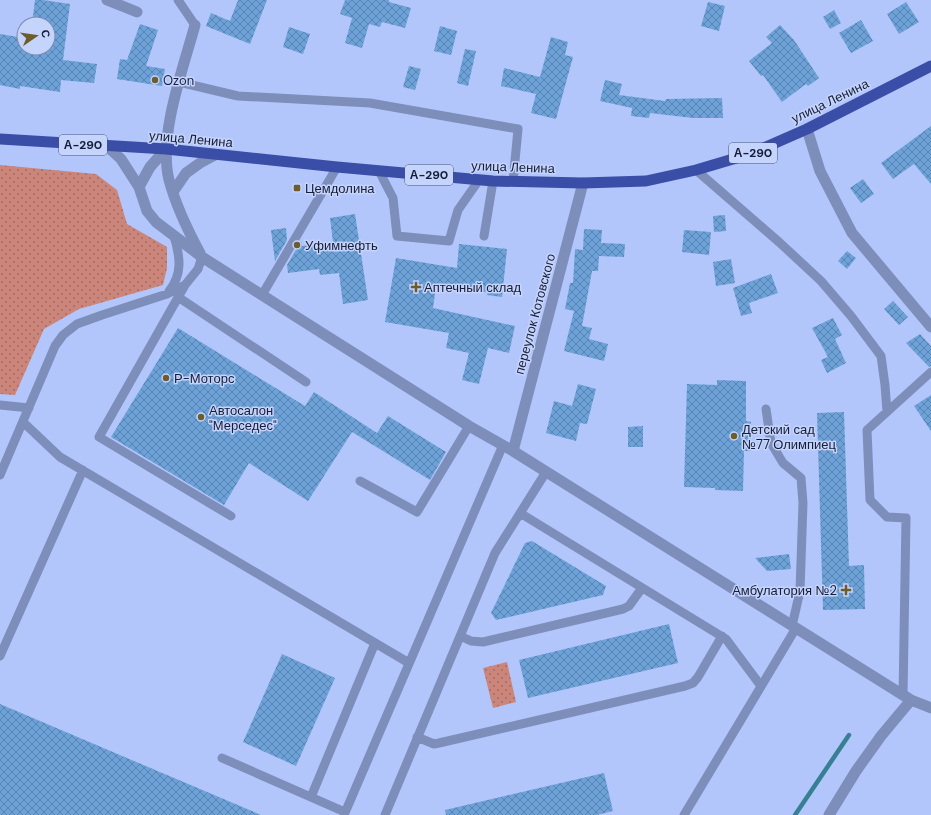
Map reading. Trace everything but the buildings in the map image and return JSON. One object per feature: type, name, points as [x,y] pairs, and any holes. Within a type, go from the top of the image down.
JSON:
[{"type":"highway","name":"улица Ленина","points":[[0,139],[166,149],[337,167],[493,181],[583,183],[646,181],[696,170],[750,154],[806,130],[931,66]]},
{"type":"street","points":[[107,0],[137,12]]},
{"type":"street","points":[[195,25],[172,108],[166,149],[169,178],[173,192],[186,227],[202,257]]},
{"type":"street","points":[[806,130],[820,171],[852,233],[931,327]]},
{"type":"street","points":[[107,146],[121,159],[139,187],[147,211],[156,222],[202,257],[469,426],[513,451],[907,698],[931,708]]},
{"type":"street","points":[[139,187],[150,167],[166,149]]},
{"type":"street","points":[[173,192],[186,173],[215,154]]},
{"type":"street","name":"переулок Котовского","points":[[513,451],[583,183]]},
{"type":"street","points":[[829,815],[856,771],[907,698]]},
{"type":"lane","points":[[178,0],[195,25]]},
{"type":"lane","points":[[179,82],[238,96],[370,103],[518,129],[513,182]]},
{"type":"lane","points":[[262,295],[337,167]]},
{"type":"lane","points":[[696,170],[779,242],[821,281],[851,316],[880,356],[885,385],[887,412]]},
{"type":"lane","points":[[379,171],[393,198],[397,236],[449,241],[458,210],[479,180]]},
{"type":"lane","points":[[484,236],[493,181]]},
{"type":"lane","points":[[167,294],[175,284],[179,269],[178,251],[174,236]]},
{"type":"lane","points":[[202,257],[198,269],[185,285],[99,437],[231,516]]},
{"type":"lane","points":[[0,475],[55,346],[63,335],[77,324],[102,314],[167,294],[185,285]]},
{"type":"lane","points":[[178,297],[306,382]]},
{"type":"lane","points":[[907,698],[906,518],[888,517],[870,500],[866,430],[931,372]]},
{"type":"lane","points":[[0,405],[29,408]]},
{"type":"lane","points":[[684,815],[761,686],[794,627],[800,591],[803,503],[802,478],[783,463],[771,443],[766,409]]},
{"type":"lane","points":[[23,422],[60,457],[409,663]]},
{"type":"lane","points":[[360,480],[417,512],[469,426]]},
{"type":"lane","points":[[222,758],[345,813],[503,445]]},
{"type":"lane","points":[[0,656],[83,470]]},
{"type":"lane","points":[[385,815],[495,553],[546,472]]},
{"type":"lane","points":[[520,513],[722,636],[726,639],[761,686]]},
{"type":"lane","points":[[460,636],[477,642],[483,642],[623,609],[629,606],[642,588]]},
{"type":"lane","points":[[418,737],[434,744],[439,744],[685,686],[693,683],[698,677],[722,636]]},
{"type":"lane","points":[[311,797],[375,643]]},
{"type":"shaded area","points":[[0,165],[96,174],[117,190],[127,224],[167,247],[167,268],[163,285],[79,309],[44,329],[15,395],[0,394]]},
{"type":"shaded area","points":[[507,662],[516,702],[493,708],[483,668]]},
{"type":"waterway","points":[[795,815],[849,735]]},
{"type":"place","name":"Ozon","points":[[155,80]]},
{"type":"place","name":"Цемдолина","points":[[297,188]]},
{"type":"place","name":"Уфимнефть","points":[[297,245]]},
{"type":"place","name":"Аптечный склад","points":[[416,287]]},
{"type":"place","name":"Р-Моторс","points":[[166,378]]},
{"type":"place","name":"Автосалон \"Мерседес\"","points":[[201,417]]},
{"type":"place","name":"Детский сад №77 Олимпиец","points":[[734,436]]},
{"type":"place","name":"Амбулатория №2","points":[[846,590]]}]
